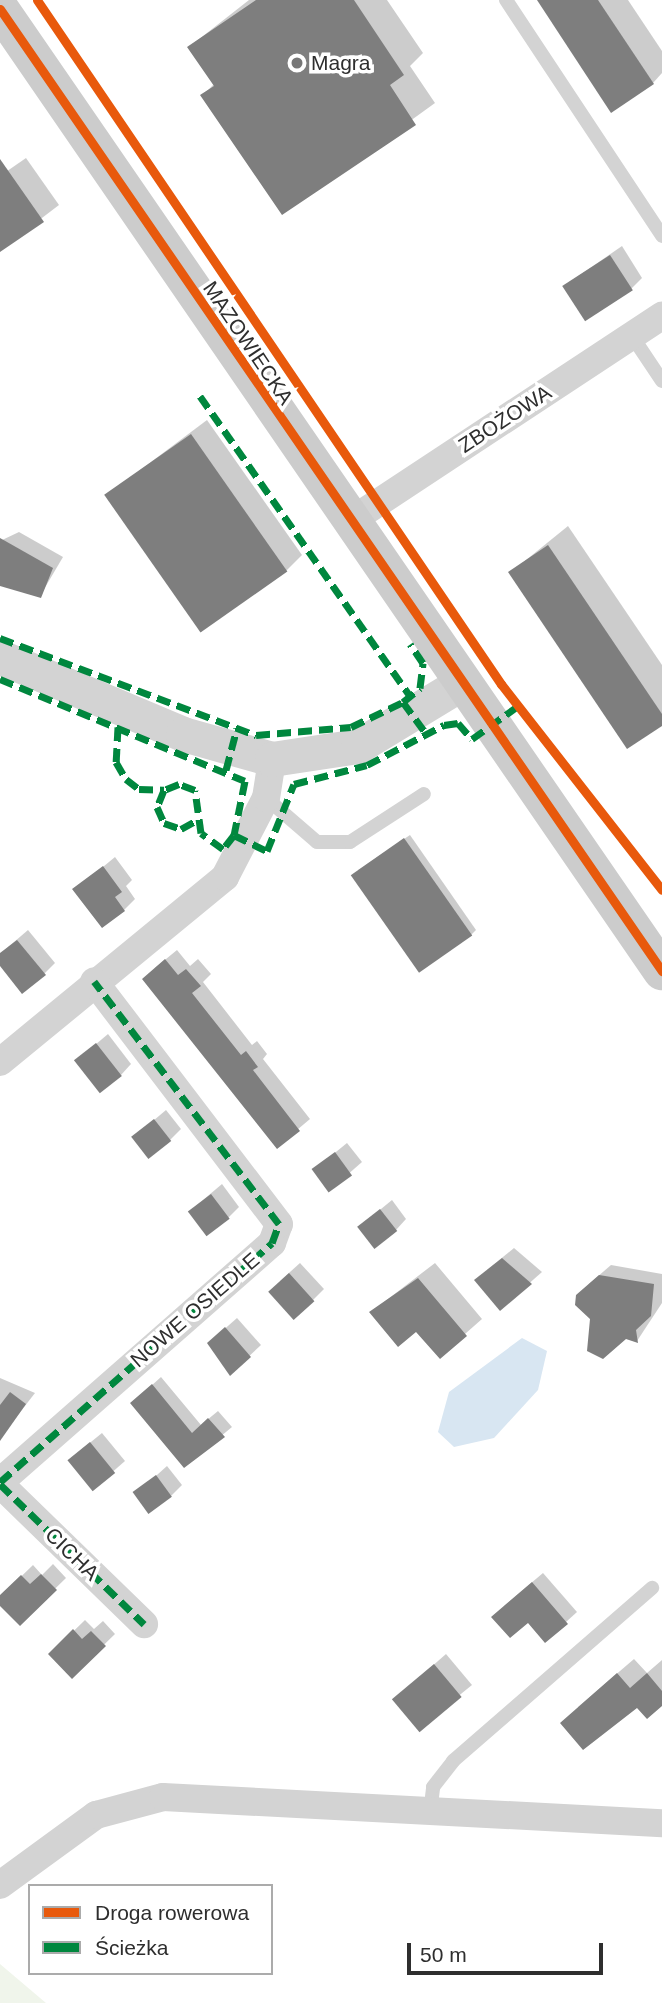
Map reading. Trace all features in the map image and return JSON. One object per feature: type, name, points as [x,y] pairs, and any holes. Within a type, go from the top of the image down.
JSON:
[{"type":"main road","name":"MAZOWIECKA","points":[[0,9],[460,684],[662,971]]},
{"type":"street","name":"ZBOŻOWA","points":[[349,522],[662,316]]},
{"type":"street","points":[[0,657],[183,734],[272,759],[358,746],[460,684]]},
{"type":"street","points":[[0,1062],[94,981],[225,877],[244,850],[266,798],[272,759]]},
{"type":"street","name":"NOWE OSIEDLE","points":[[0,1483],[272,1243],[279,1224],[94,981]]},
{"type":"street","name":"CICHA","points":[[0,1483],[144,1624]]},
{"type":"street","points":[[0,1885],[96,1815],[149,1798],[662,1823]]},
{"type":"lane","points":[[506,0],[662,236]]},
{"type":"lane","points":[[632,336],[662,381]]},
{"type":"lane","points":[[266,798],[317,842],[350,842],[424,794]]},
{"type":"lane","points":[[430,1813],[433,1787],[453,1761],[652,1588]]},
{"type":"shaded area","points":[[522,1338],[547,1351],[538,1390],[494,1438],[454,1447],[438,1432],[449,1392]]},
{"type":"shaded area","points":[[0,1964],[46,2003],[0,2003]]},
{"type":"building","points":[[256,0],[354,0],[404,75],[390,85],[416,125],[282,215],[200,95],[214,86],[187,47]]},
{"type":"building","points":[[537,0],[598,0],[654,84],[611,113]]},
{"type":"building","points":[[0,159],[44,222],[0,252]]},
{"type":"building","points":[[610,255],[633,290],[585,321],[562,286]]},
{"type":"building","points":[[191,434],[287,572],[201,632],[104,495]]},
{"type":"building","points":[[0,538],[53,568],[41,598],[0,586]]},
{"type":"building","points":[[548,545],[662,714],[662,726],[627,749],[508,572]]},
{"type":"building","points":[[404,838],[472,935],[419,973],[351,875]]},
{"type":"building","points":[[103,866],[122,892],[115,897],[125,911],[102,928],[72,889]]},
{"type":"building","points":[[17,940],[46,975],[22,994],[0,966],[0,953]]},
{"type":"building","points":[[165,959],[178,975],[186,969],[201,986],[192,993],[241,1055],[246,1051],[258,1067],[253,1070],[300,1131],[277,1149],[142,979]]},
{"type":"building","points":[[96,1043],[122,1076],[100,1093],[74,1060]]},
{"type":"building","points":[[154,1119],[171,1141],[148,1159],[131,1137]]},
{"type":"building","points":[[335,1152],[352,1175],[329,1193],[312,1169]]},
{"type":"building","points":[[211,1194],[230,1219],[206,1236],[188,1211]]},
{"type":"building","points":[[380,1209],[397,1231],[374,1249],[357,1227]]},
{"type":"building","points":[[502,1258],[532,1284],[500,1311],[474,1280]]},
{"type":"building","points":[[289,1273],[314,1301],[294,1320],[268,1292]]},
{"type":"building","points":[[599,1275],[654,1284],[651,1316],[636,1330],[638,1343],[626,1339],[603,1359],[587,1351],[590,1319],[575,1305],[576,1295]]},
{"type":"building","points":[[418,1278],[467,1336],[440,1359],[416,1332],[398,1347],[369,1312]]},
{"type":"building","points":[[225,1327],[251,1357],[230,1376],[207,1343]]},
{"type":"building","points":[[152,1384],[192,1433],[208,1418],[225,1437],[184,1468],[130,1403]]},
{"type":"building","points":[[10,1392],[26,1404],[0,1441],[0,1405]]},
{"type":"building","points":[[90,1442],[115,1473],[93,1491],[67,1460]]},
{"type":"building","points":[[156,1475],[172,1497],[148,1514],[133,1492]]},
{"type":"building","points":[[41,1574],[57,1590],[20,1626],[0,1606],[0,1595],[21,1575],[30,1584]]},
{"type":"building","points":[[532,1582],[568,1624],[545,1643],[528,1623],[510,1638],[491,1617]]},
{"type":"building","points":[[73,1629],[82,1639],[91,1631],[106,1646],[72,1679],[48,1654]]},
{"type":"building","points":[[434,1664],[462,1697],[420,1732],[392,1699]]},
{"type":"building","points":[[617,1673],[630,1688],[647,1673],[662,1691],[662,1706],[647,1719],[637,1708],[583,1750],[560,1723]]},
{"type":"marked path","points":[[200,396],[410,696]]},
{"type":"marked path","points":[[0,638],[256,735],[351,727],[403,702],[420,688],[423,663],[410,644]]},
{"type":"marked path","points":[[0,679],[245,781],[234,835],[223,849],[201,833],[195,790],[179,784],[164,790],[157,807],[164,823],[181,829],[197,820]]},
{"type":"marked path","points":[[403,702],[428,736]]},
{"type":"marked path","points":[[234,835],[267,851],[294,784],[367,765],[444,725],[458,723],[472,739],[518,706]]},
{"type":"marked path","points":[[118,727],[116,762],[126,779],[139,789],[164,790]]},
{"type":"marked path","points":[[226,770],[237,728]]},
{"type":"marked path","points":[[0,1482],[272,1243],[279,1224],[94,981]]},
{"type":"marked path","points":[[0,1484],[144,1624]]},
{"type":"cycle path","points":[[37,0],[501,684],[662,890]]},
{"type":"cycle path","points":[[0,9],[662,971]]},
{"type":"place","name":"Magra","points":[[297,63]]}]
